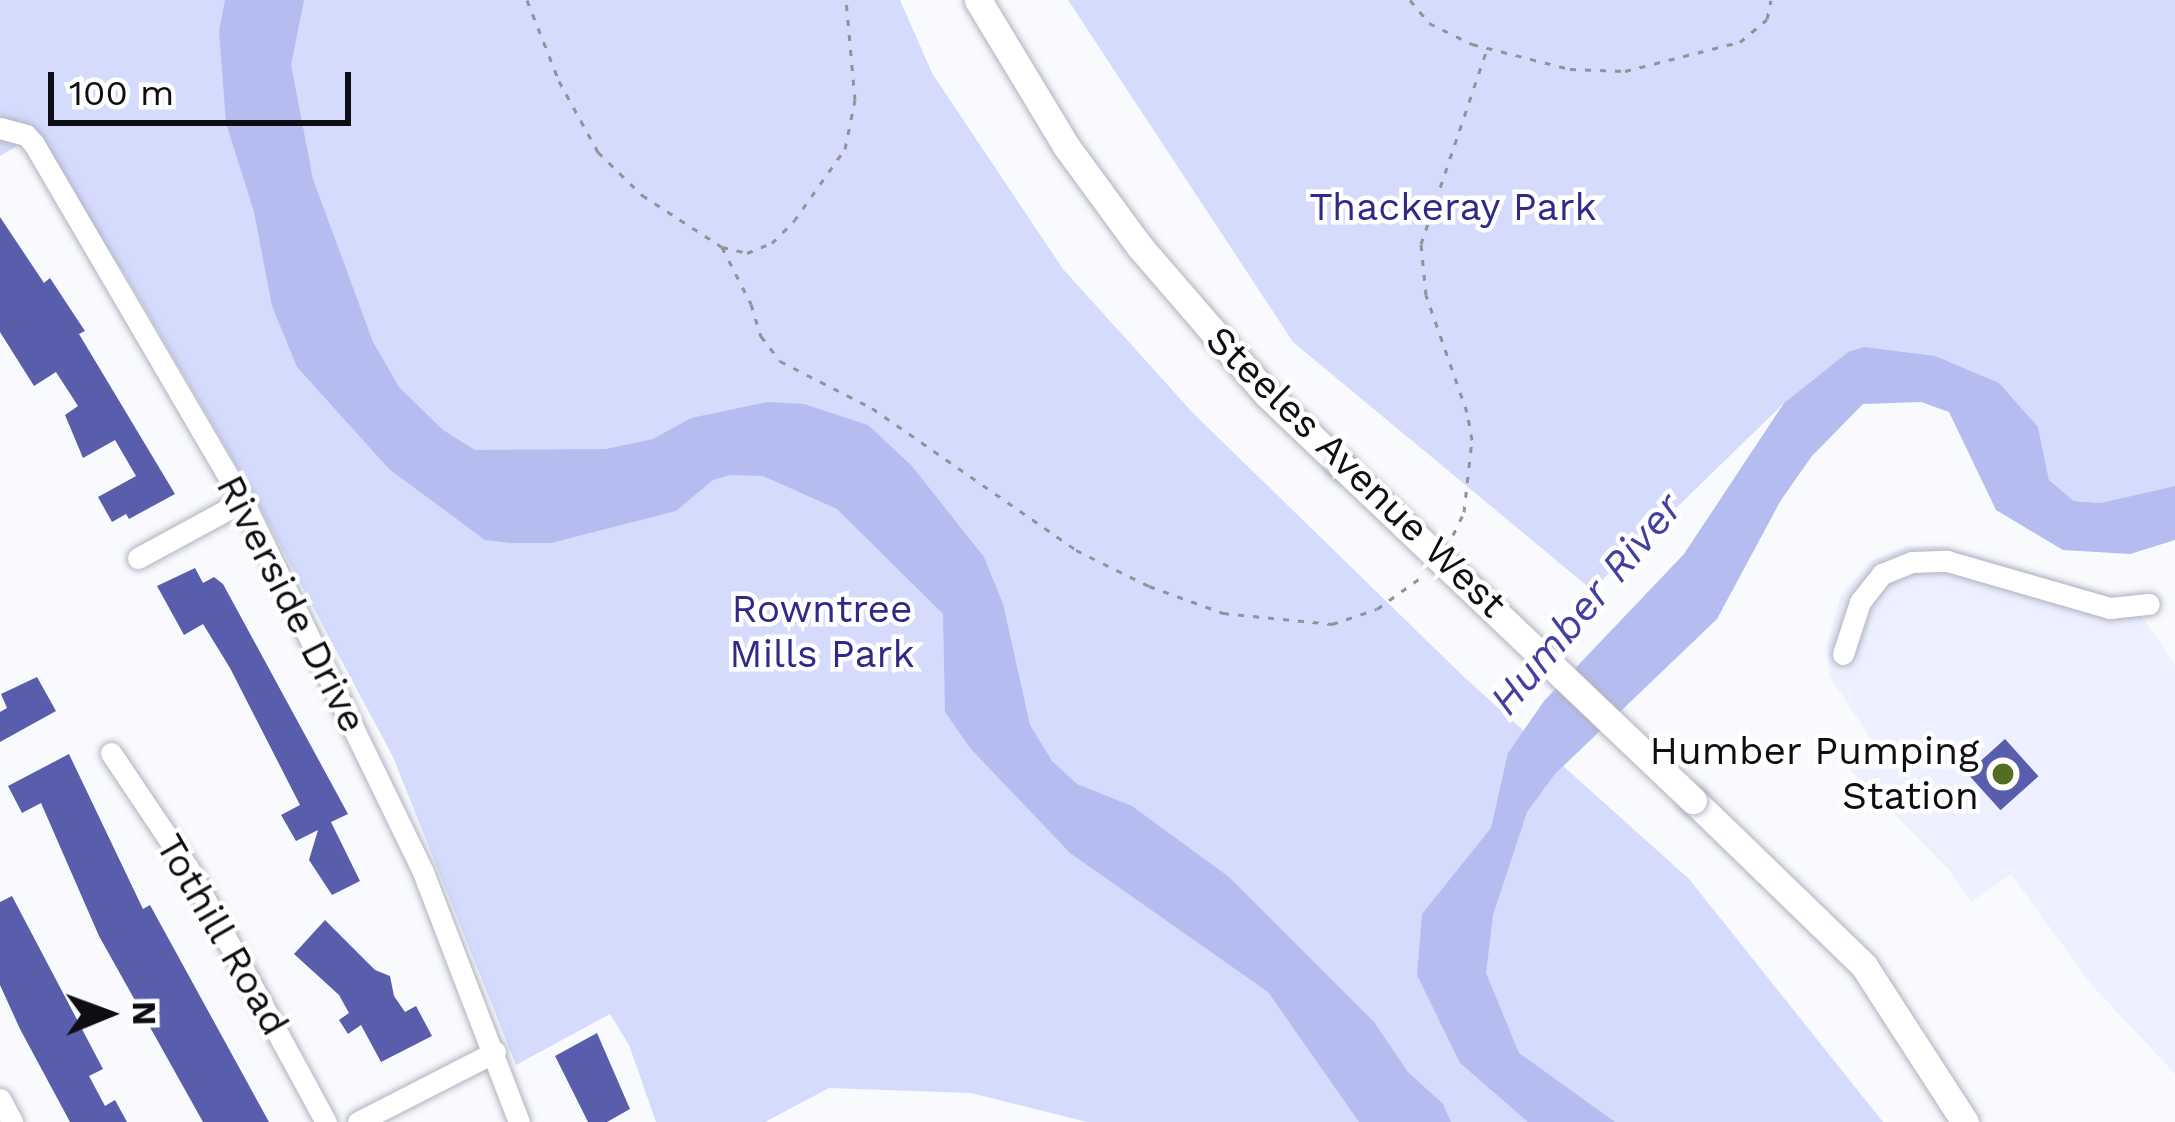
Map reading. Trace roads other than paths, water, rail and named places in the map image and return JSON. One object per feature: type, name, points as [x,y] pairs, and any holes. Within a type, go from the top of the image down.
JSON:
[{"type":"main road","name":"Steeles Avenue West","points":[[979,0],[1066,146],[1140,247],[1267,394],[1864,966],[1965,1122]]},
{"type":"street","name":"Riverside Drive","points":[[0,128],[34,144],[243,501],[424,872],[519,1122]]},
{"type":"street","points":[[138,557],[243,501]]},
{"type":"street","points":[[1843,654],[1860,602],[1882,574],[1912,562],[1947,560],[2110,608],[2149,604]]},
{"type":"street","name":"Tothill Road","points":[[112,753],[188,868],[326,1122]]},
{"type":"street","points":[[358,1122],[495,1052]]},
{"type":"street","points":[[0,1099],[12,1122]]},
{"type":"place","name":"Humber Pumping Station","points":[[2003,774]]},
{"type":"park label","name":"Thackeray Park","points":[[1453,207]]},
{"type":"park label","name":"Rowntree Mills Park","points":[[822,632]]},
{"type":"water label","name":"Humber River","points":[[1586,604]]}]
